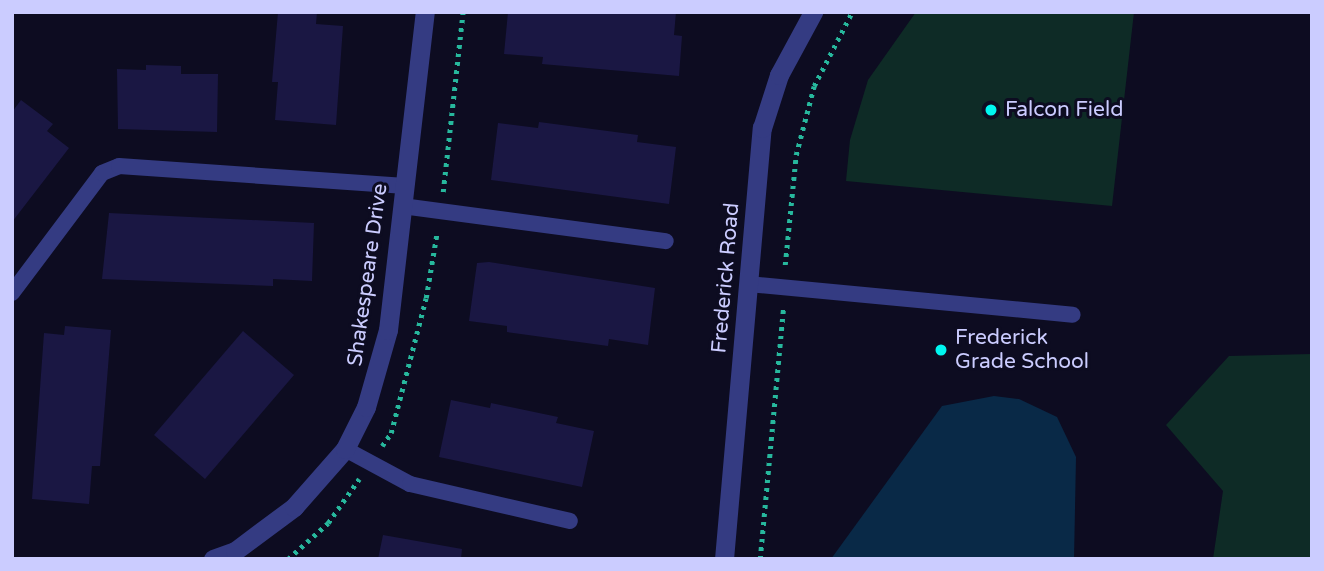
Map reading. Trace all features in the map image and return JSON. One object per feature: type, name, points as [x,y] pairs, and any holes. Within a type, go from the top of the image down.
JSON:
[{"type":"street","name":"Shakespeare Drive","points":[[213,559],[235,551],[294,508],[345,449],[379,373],[425,12]]},
{"type":"street","name":"Frederick Road","points":[[724,559],[762,128],[779,75],[813,12]]},
{"type":"lane","points":[[12,293],[102,173],[120,166],[403,196],[666,241]]},
{"type":"lane","points":[[748,284],[1073,315]]},
{"type":"lane","points":[[345,449],[419,487],[570,521]]},
{"type":"green space","name":"Falcon Field","points":[[916,12],[1134,12],[1112,206],[846,181],[850,140],[868,80]]},
{"type":"green space","points":[[1312,354],[1312,559],[1213,559],[1223,491],[1166,425],[1229,356]]},
{"type":"water","points":[[994,396],[1019,399],[1057,417],[1076,457],[1074,559],[831,559],[942,406]]},
{"type":"building","points":[[278,12],[317,12],[316,24],[343,26],[336,125],[275,120],[278,82],[272,82]]},
{"type":"building","points":[[508,12],[676,12],[674,35],[682,36],[679,76],[542,64],[543,57],[504,54]]},
{"type":"building","points":[[146,65],[181,66],[181,74],[218,74],[217,132],[118,129],[117,69],[146,70]]},
{"type":"building","points":[[21,100],[53,124],[47,131],[69,148],[12,222],[12,112]]},
{"type":"building","points":[[539,122],[638,135],[637,142],[676,147],[669,204],[491,180],[498,123],[538,128]]},
{"type":"building","points":[[109,213],[314,223],[312,281],[273,279],[273,286],[102,279]]},
{"type":"building","points":[[489,262],[655,288],[648,345],[609,339],[608,346],[507,332],[507,326],[469,321],[477,263]]},
{"type":"building","points":[[65,326],[111,330],[100,466],[92,466],[89,504],[32,499],[44,333],[64,335]]},
{"type":"building","points":[[243,331],[294,375],[205,479],[154,435]]},
{"type":"building","points":[[451,400],[490,408],[491,403],[558,417],[556,423],[594,431],[582,487],[439,457]]},
{"type":"building","points":[[383,535],[462,549],[461,559],[378,559]]},
{"type":"place","name":"Falcon Field","points":[[991,110]]},
{"type":"place","name":"Frederick Grade School","points":[[941,350]]}]
